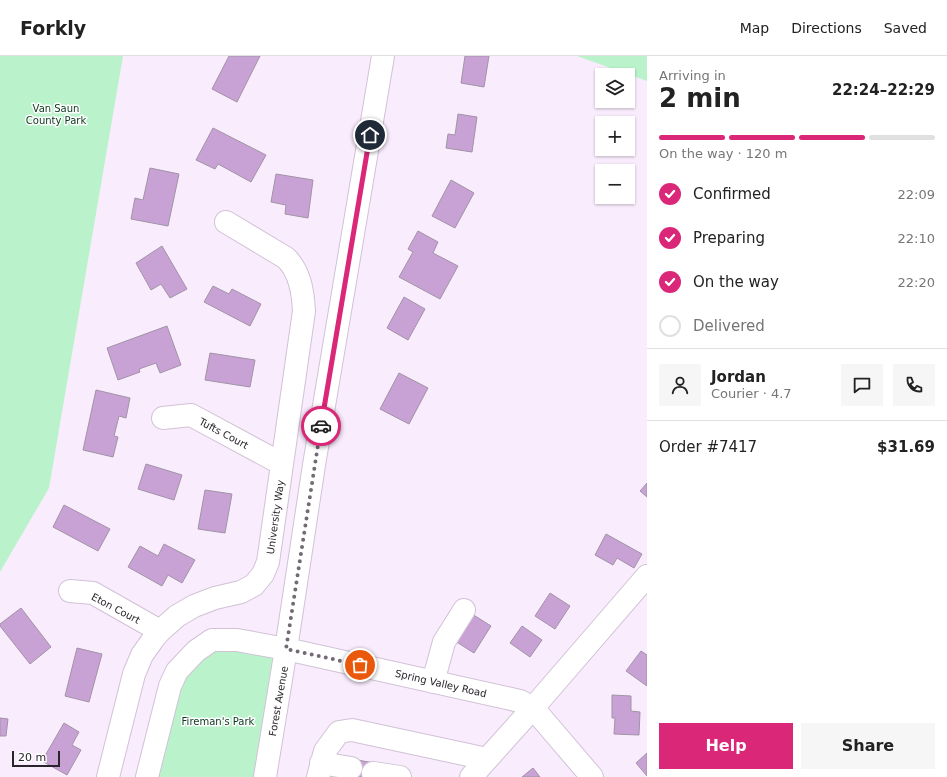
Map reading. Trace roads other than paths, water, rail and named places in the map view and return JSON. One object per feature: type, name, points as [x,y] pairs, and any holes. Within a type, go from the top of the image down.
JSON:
[{"type":"street","name":"Forest Avenue","points":[[265,777],[314,465],[383,56]]},
{"type":"street","name":"University Way","points":[[108,777],[134,674],[142,655],[154,638],[177,616],[194,606],[215,598],[241,592],[254,585],[263,574],[268,562],[304,311],[303,293],[297,276],[286,258],[226,222]]},
{"type":"street","name":"Tufts Court","points":[[163,418],[191,415],[282,464]]},
{"type":"street","points":[[471,777],[647,576]]},
{"type":"street","name":"Eton Court","points":[[70,591],[93,594],[160,631]]},
{"type":"street","points":[[433,682],[444,642],[464,610]]},
{"type":"street","name":"Spring Valley Road","points":[[147,777],[170,686],[177,671],[196,651],[212,640],[237,640],[286,649],[520,701],[533,708]]},
{"type":"street","points":[[533,708],[592,777]]},
{"type":"street","points":[[351,768],[320,770],[325,751],[339,732],[352,730],[487,759]]},
{"type":"street","points":[[373,772],[400,777]]},
{"type":"park label","name":"Van Saun County Park","points":[[56,114]]},
{"type":"park label","name":"Fireman's Park","points":[[218,721]]}]
